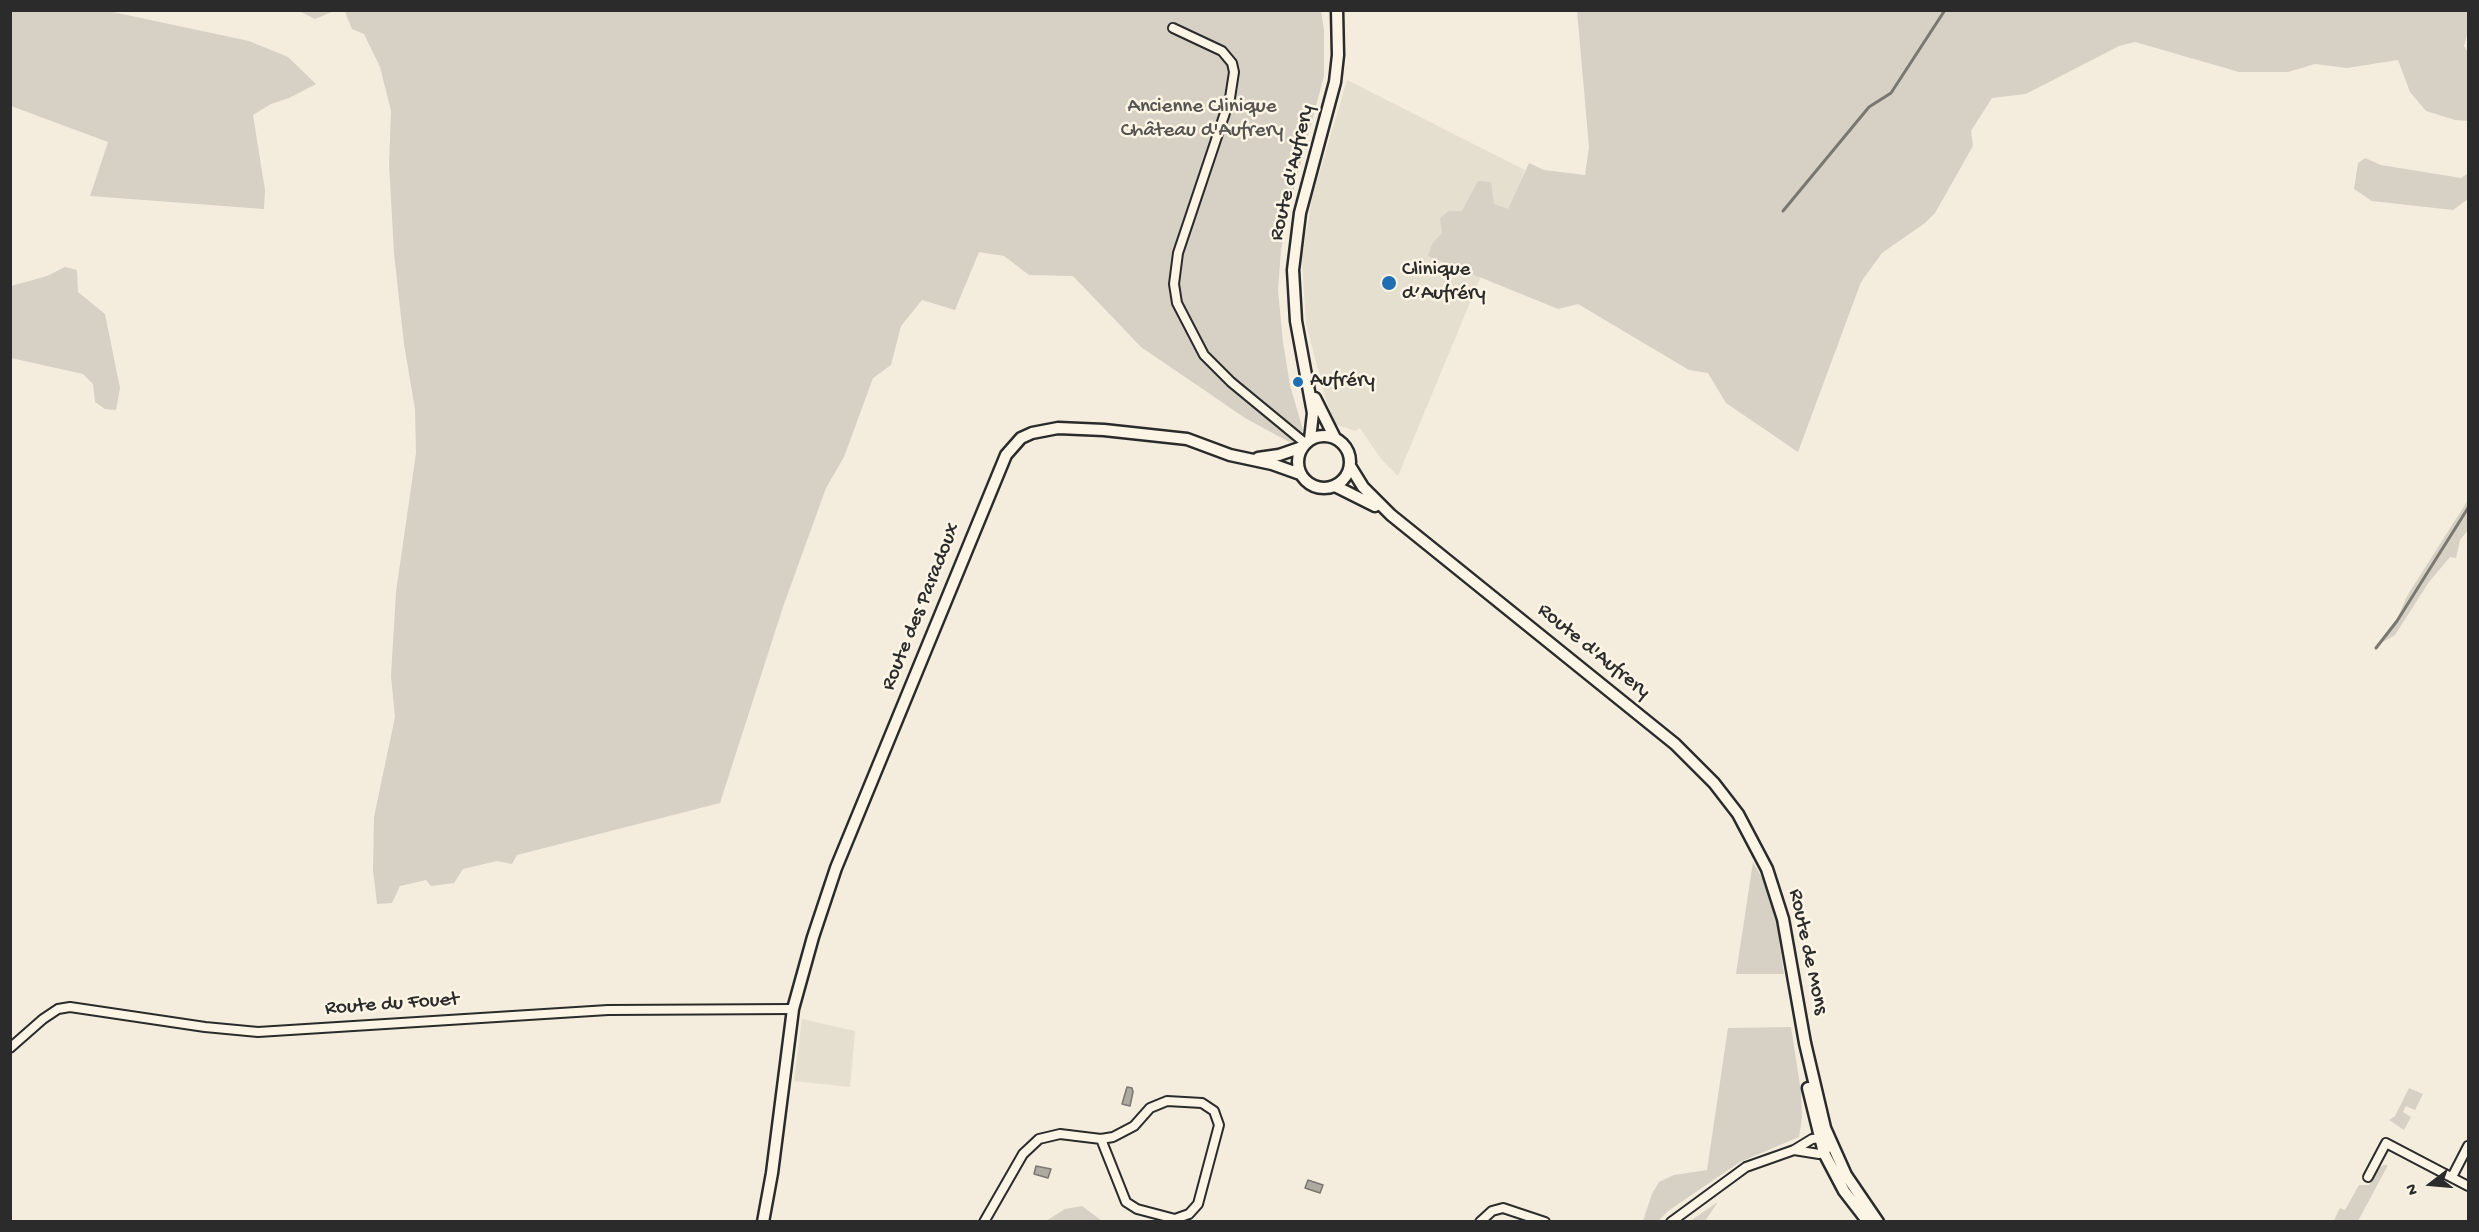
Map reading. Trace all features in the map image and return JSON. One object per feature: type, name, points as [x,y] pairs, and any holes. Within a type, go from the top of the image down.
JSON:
[{"type":"main road","name":"Route d'Aufrery","points":[[1305,443],[1313,423],[1309,381],[1294,302],[1294,252],[1300,213],[1335,82],[1338,55],[1337,10]]},
{"type":"main road","name":"Route d'Aufrery","points":[[1309,381],[1324,420],[1335,438]]},
{"type":"main road","name":"Route des Paradoux","points":[[763,1221],[772,1173],[793,1009],[836,868],[998,469],[1013,445],[1027,435],[1044,430],[1104,430],[1179,438],[1300,474]]},
{"type":"main road","points":[[1241,458],[1279,455],[1318,436],[1335,438],[1347,449],[1350,466],[1342,481],[1335,486],[1319,488],[1305,480],[1300,474],[1298,465],[1305,443]]},
{"type":"main road","name":"Route d'Aufrery","points":[[1350,466],[1363,487],[1391,515],[1675,744],[1714,783],[1752,837]]},
{"type":"main road","name":"Route d'Aufrery","points":[[1335,486],[1391,515]]},
{"type":"main road","name":"Route de Mons","points":[[1752,837],[1767,868],[1783,919],[1805,1043],[1830,1142],[1851,1184],[1878,1221]]},
{"type":"main road","name":"Route de Mons","points":[[1805,1043],[1808,1086],[1818,1137],[1844,1191],[1868,1221]]},
{"type":"street","points":[[1173,28],[1222,51],[1232,63],[1234,72],[1230,98],[1178,253],[1174,284],[1177,303],[1204,355],[1231,382],[1305,443]]},
{"type":"street","name":"Route du Fouet","points":[[10,1048],[43,1019],[58,1009],[69,1007],[205,1027],[258,1032],[608,1010],[793,1009]]},
{"type":"street","points":[[984,1221],[1023,1154],[1039,1139],[1060,1134],[1101,1139],[1134,1126],[1150,1108],[1167,1101],[1202,1103],[1214,1111],[1219,1125],[1198,1204],[1189,1214],[1175,1219],[1137,1209],[1126,1202],[1101,1139]]},
{"type":"street","points":[[1671,1221],[1746,1167],[1794,1150],[1818,1137],[1830,1142],[1824,1153],[1794,1150]]},
{"type":"street","points":[[2368,1177],[2386,1143],[2469,1186]]},
{"type":"street","points":[[2452,1177],[2469,1146]]},
{"type":"street","points":[[1480,1221],[1492,1211],[1503,1208],[1545,1221]]},
{"type":"shaded area","name":"Clinique d’Aufréry","points":[[1347,80],[1525,170],[1398,476],[1381,459],[1360,428],[1355,431],[1335,424],[1326,400],[1306,324],[1302,258],[1312,198]]},
{"type":"shaded area","points":[[802,1019],[855,1031],[850,1087],[794,1081]]},
{"type":"shaded area","points":[[1127,1087],[1132,1088],[1133,1092],[1130,1106],[1122,1104]]},
{"type":"shaded area","points":[[1036,1166],[1051,1169],[1048,1178],[1034,1174]]},
{"type":"shaded area","points":[[1308,1180],[1323,1185],[1320,1193],[1305,1188]]},
{"type":"green space","name":"Ancienne Clinique Château d'Aufrery","points":[[346,10],[1321,11],[1324,30],[1324,76],[1288,211],[1281,250],[1278,290],[1290,385],[1303,430],[1291,443],[1245,418],[1141,347],[1073,276],[1029,275],[1004,256],[979,252],[955,310],[922,300],[901,326],[891,365],[873,378],[844,457],[826,488],[783,607],[720,803],[517,855],[512,864],[497,861],[463,869],[454,883],[431,886],[426,880],[400,886],[392,903],[377,904],[373,870],[374,817],[395,717],[391,676],[396,592],[416,453],[415,409],[404,344],[394,253],[389,164],[391,111],[380,67],[364,34],[352,29]]},
{"type":"green space","points":[[10,11],[108,11],[249,41],[288,57],[316,84],[289,98],[271,104],[253,115],[265,190],[264,209],[90,196],[108,142],[11,106]]},
{"type":"green space","points":[[299,11],[334,11],[315,19]]},
{"type":"green space","points":[[1577,11],[2468,11],[2468,31],[2464,46],[2468,52],[2468,121],[2455,120],[2426,111],[2410,92],[2398,60],[2347,68],[2315,64],[2288,72],[2239,72],[2135,42],[2119,46],[2026,94],[1992,98],[1971,131],[1973,146],[1935,213],[1925,223],[1882,253],[1861,282],[1798,452],[1726,403],[1708,373],[1689,370],[1578,304],[1558,309],[1428,256],[1432,244],[1442,233],[1440,218],[1449,211],[1462,211],[1478,181],[1491,182],[1494,204],[1508,209],[1529,163],[1544,170],[1585,175],[1589,147]]},
{"type":"green space","points":[[2365,158],[2381,165],[2461,178],[2467,174],[2468,199],[2453,210],[2372,201],[2354,189],[2358,163]]},
{"type":"green space","points":[[65,267],[77,270],[78,292],[105,314],[120,388],[116,410],[105,409],[95,402],[93,384],[83,374],[11,358],[11,286],[47,276]]},
{"type":"green space","points":[[2468,500],[2468,530],[2460,540],[2456,558],[2450,557],[2429,582],[2395,635],[2381,643],[2394,626],[2407,596]]},
{"type":"green space","points":[[1753,862],[1765,883],[1776,919],[1784,974],[1736,974]]},
{"type":"green space","points":[[1791,1027],[1801,1092],[1802,1118],[1799,1137],[1740,1162],[1668,1211],[1658,1221],[1643,1221],[1652,1194],[1659,1182],[1674,1175],[1707,1170],[1728,1028]]},
{"type":"green space","points":[[2409,1088],[2423,1094],[2415,1110],[2406,1106],[2403,1112],[2411,1117],[2404,1130],[2389,1120],[2395,1116]]},
{"type":"green space","points":[[2388,1165],[2358,1221],[2333,1222],[2340,1208],[2345,1210],[2359,1185],[2369,1185],[2377,1169]]},
{"type":"green space","points":[[1718,1202],[1705,1221],[1690,1221]]},
{"type":"green space","points":[[1082,1206],[1102,1221],[1046,1221],[1065,1209]]},
{"type":"waterway","points":[[1783,211],[1869,107],[1891,93],[1945,10]]},
{"type":"waterway","points":[[2376,648],[2397,621],[2468,508]]},
{"type":"place","name":"Clinique d’Aufréry","points":[[1389,283]]},
{"type":"place","name":"Aufréry","points":[[1298,382]]}]
